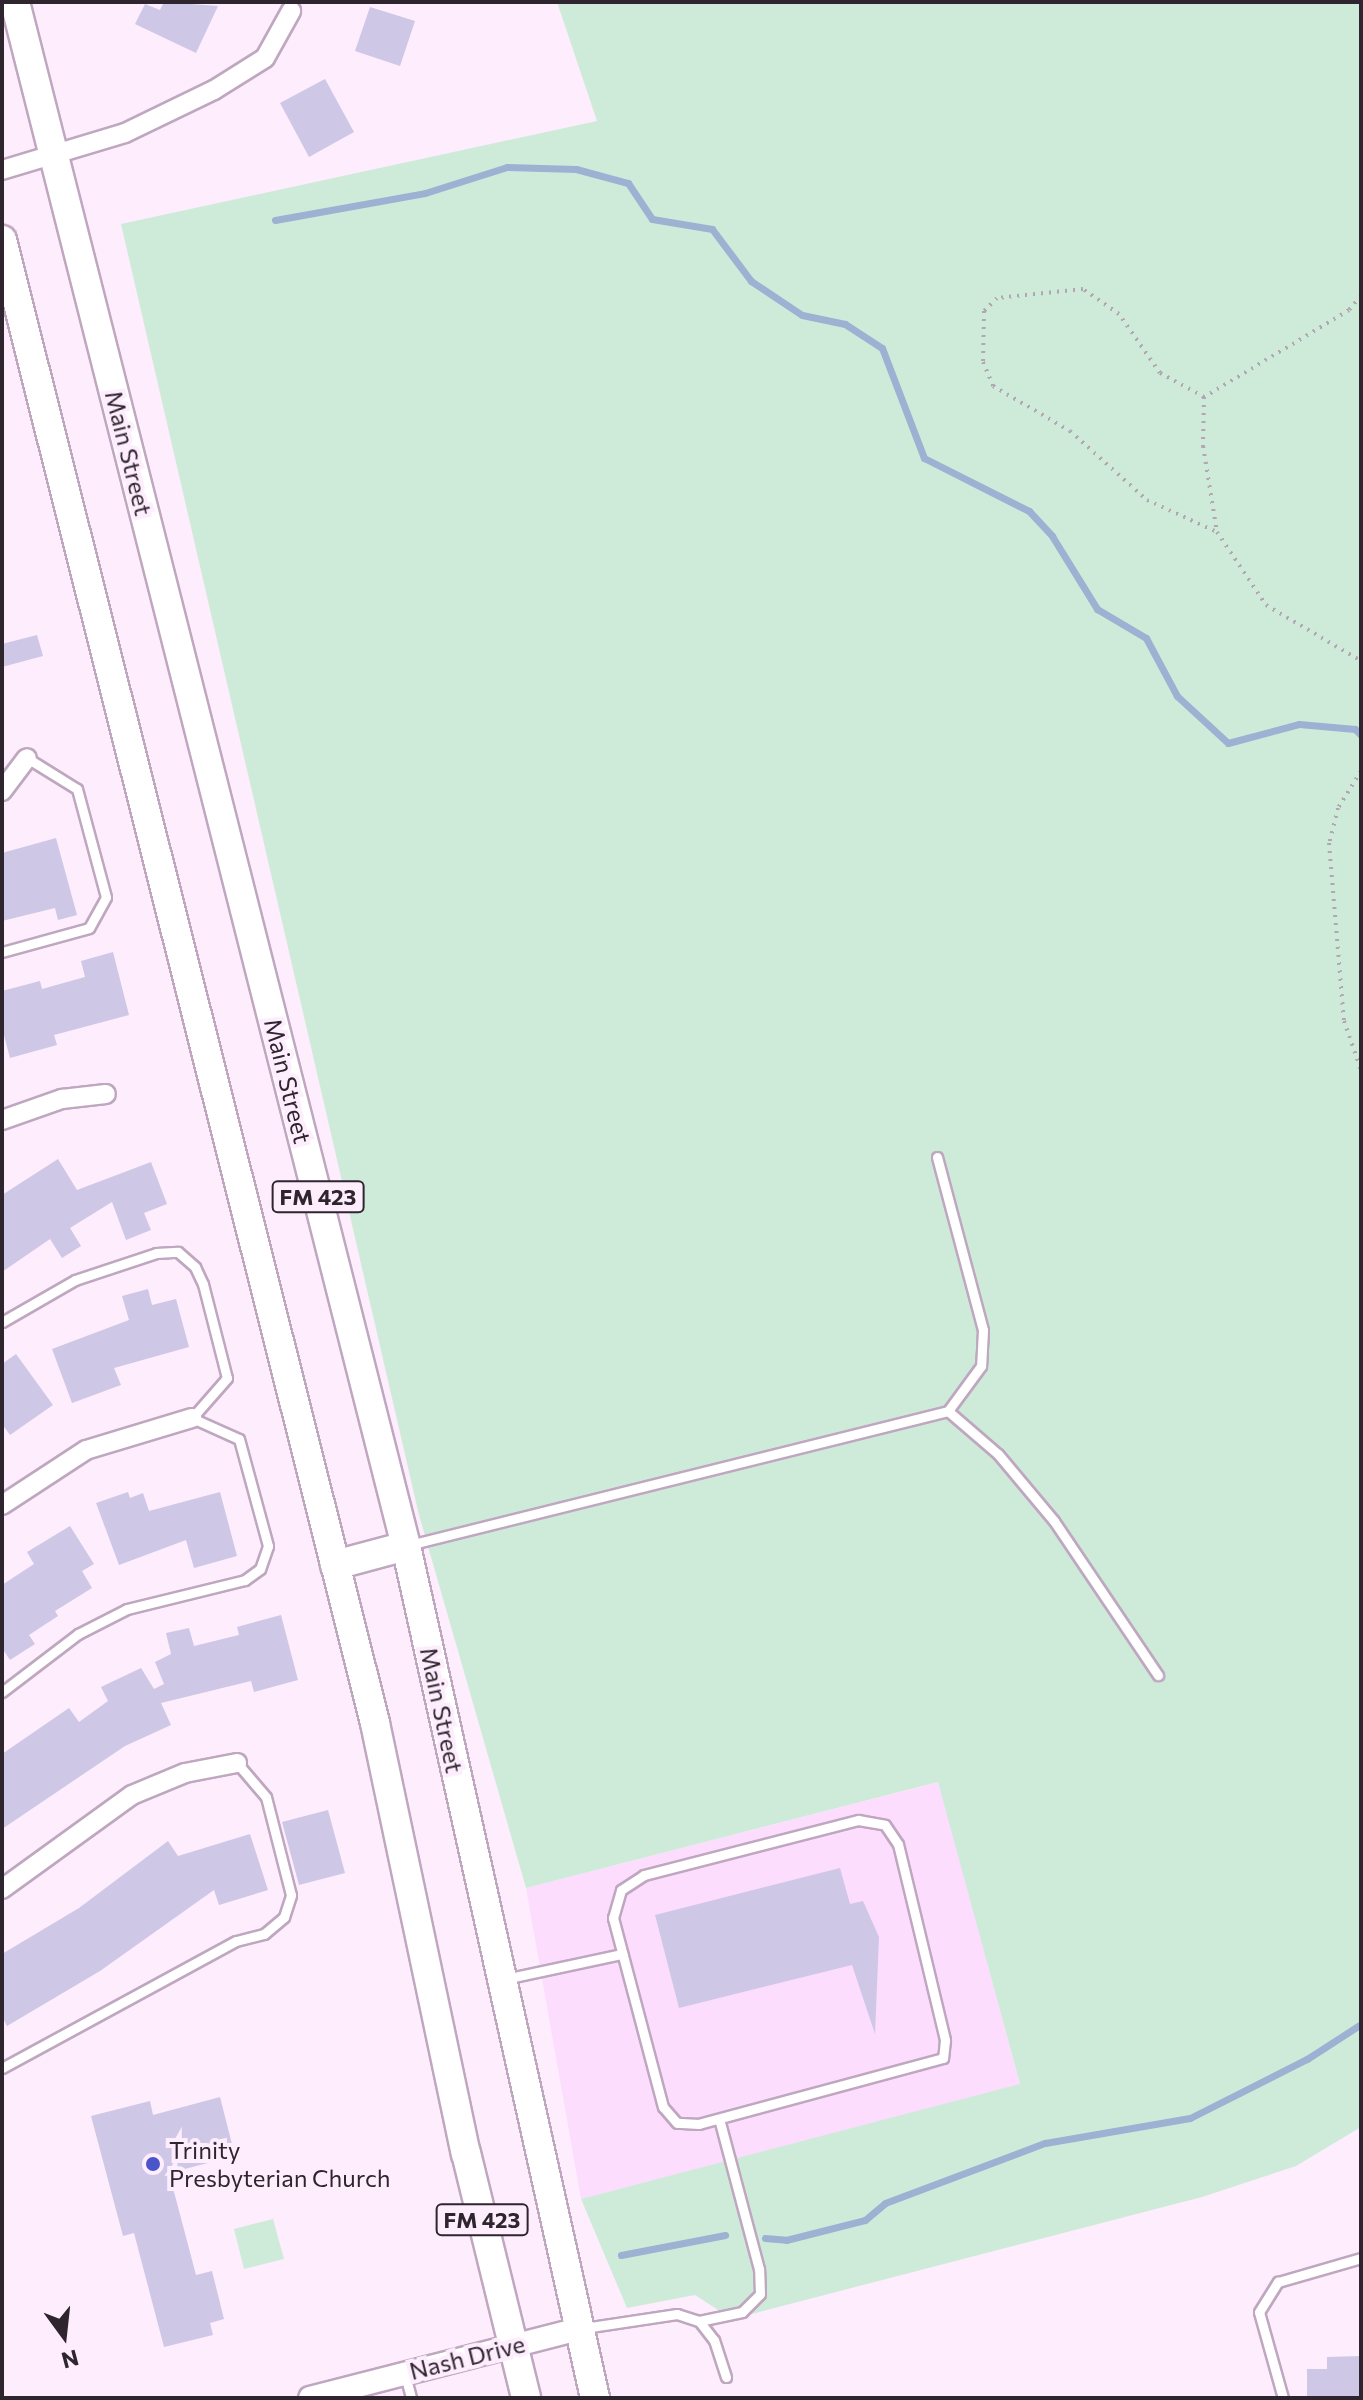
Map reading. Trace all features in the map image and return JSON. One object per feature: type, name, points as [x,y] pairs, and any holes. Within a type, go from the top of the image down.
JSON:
[{"type":"main road","name":"Main Street","points":[[15,2],[406,1546],[595,2398]]},
{"type":"main road","name":"FM 423","points":[[2,240],[375,1723],[526,2398]]},
{"type":"main road","points":[[335,1565],[406,1546]]},
{"type":"street","points":[[2,170],[55,157],[125,133],[214,90],[265,58],[291,11]]},
{"type":"street","points":[[2,791],[27,758]]},
{"type":"street","points":[[2,1120],[62,1099],[106,1094]]},
{"type":"street","points":[[2,1505],[86,1450],[192,1418]]},
{"type":"street","points":[[2,1889],[132,1795],[185,1773],[237,1763]]},
{"type":"street","name":"Nash Drive","points":[[310,2398],[578,2329]]},
{"type":"lane","points":[[2,952],[89,928],[106,897],[77,789],[27,758]]},
{"type":"lane","points":[[406,1546],[948,1411],[981,1366],[983,1330],[937,1157]]},
{"type":"lane","points":[[2,1322],[75,1280],[156,1253],[178,1252],[195,1267],[203,1284],[227,1378],[192,1418],[239,1439],[268,1546],[260,1569],[245,1580],[127,1609],[78,1634],[2,1692]]},
{"type":"lane","points":[[948,1411],[998,1454],[1054,1521],[1158,1675]]},
{"type":"lane","points":[[2,2068],[236,1941],[264,1934],[284,1917],[291,1895],[266,1797],[237,1763]]},
{"type":"lane","points":[[858,1820],[885,1825],[898,1844],[945,2040],[943,2058],[719,2119],[677,2123],[663,2107],[613,1918],[621,1890],[644,1875],[858,1820]]},
{"type":"lane","points":[[502,1979],[622,1954]]},
{"type":"lane","points":[[578,2329],[677,2314],[699,2321],[742,2312],[760,2294],[759,2269],[719,2119]]},
{"type":"lane","points":[[1283,2398],[1259,2312],[1278,2282],[1361,2258]]},
{"type":"lane","points":[[699,2321],[714,2340],[726,2377]]},
{"type":"lane","points":[[404,2372],[411,2398]]},
{"type":"path","points":[[1204,397],[1160,373],[1119,314],[1083,289],[997,298],[984,311],[983,362],[993,386],[1070,431],[1147,500],[1217,532]]},
{"type":"path","points":[[1204,397],[1349,310],[1361,296]]},
{"type":"path","points":[[1204,397],[1203,446],[1217,532],[1266,605],[1361,661]]},
{"type":"path","points":[[1361,771],[1338,808],[1329,843],[1344,1021],[1361,1070]]},
{"type":"shaded area","points":[[939,1782],[1020,2085],[581,2199],[526,1888]]},
{"type":"green space","points":[[557,2],[1361,2],[1361,2127],[1296,2166],[1202,2197],[732,2319],[695,2295],[627,2308],[581,2199],[1020,2084],[938,1782],[526,1888],[419,1515],[121,224],[597,121]]},
{"type":"green space","points":[[273,2219],[284,2259],[244,2269],[234,2229]]},
{"type":"building","points":[[164,2],[218,6],[196,53],[135,24],[145,4],[160,10]]},
{"type":"building","points":[[370,7],[415,21],[400,66],[355,51]]},
{"type":"building","points":[[325,79],[354,132],[309,157],[280,103]]},
{"type":"building","points":[[37,635],[43,656],[2,667],[2,644]]},
{"type":"building","points":[[56,838],[77,915],[58,920],[55,908],[2,921],[2,853]]},
{"type":"building","points":[[113,952],[129,1015],[54,1035],[57,1045],[10,1058],[2,1028],[2,991],[40,981],[42,989],[85,977],[81,961]]},
{"type":"building","points":[[58,1159],[77,1190],[151,1162],[167,1204],[144,1213],[151,1230],[126,1240],[112,1202],[70,1228],[81,1246],[62,1258],[50,1239],[2,1272],[2,1195]]},
{"type":"building","points":[[148,1289],[152,1305],[176,1299],[189,1347],[114,1368],[121,1385],[72,1403],[52,1349],[129,1320],[122,1296]]},
{"type":"building","points":[[16,1354],[53,1405],[10,1435],[2,1424],[2,1364]]},
{"type":"building","points":[[128,1492],[130,1498],[143,1493],[149,1511],[220,1492],[237,1556],[194,1568],[186,1540],[119,1565],[96,1503]]},
{"type":"building","points":[[70,1526],[94,1564],[82,1571],[92,1588],[55,1611],[58,1616],[29,1635],[35,1644],[10,1660],[2,1648],[2,1585],[34,1564],[27,1552]]},
{"type":"building","points":[[281,1615],[298,1680],[254,1692],[251,1681],[161,1703],[171,1725],[125,1746],[2,1829],[2,1754],[69,1708],[79,1722],[108,1701],[101,1687],[141,1668],[154,1689],[164,1684],[155,1662],[171,1654],[166,1633],[189,1628],[194,1646],[239,1635],[237,1627]]},
{"type":"building","points":[[328,1810],[345,1873],[299,1885],[282,1822]]},
{"type":"building","points":[[250,1834],[268,1890],[219,1905],[214,1890],[100,1971],[7,2026],[2,2016],[2,1954],[79,1908],[168,1841],[178,1856]]},
{"type":"building","points":[[840,1868],[850,1904],[863,1901],[879,1937],[875,2034],[852,1965],[679,2008],[655,1915]]},
{"type":"building","name":"Trinity Presbyterian Church","points":[[220,2097],[235,2156],[169,2173],[196,2275],[212,2271],[224,2319],[210,2323],[213,2335],[164,2347],[134,2233],[123,2236],[91,2116],[150,2101],[153,2115]]},
{"type":"building","points":[[1361,2356],[1361,2398],[1307,2398],[1307,2369],[1327,2369],[1327,2357]]},
{"type":"waterway","points":[[275,220],[425,193],[507,167],[576,169],[628,183],[652,219],[712,229],[751,281],[802,315],[845,324],[882,348],[924,458],[1029,511],[1052,536],[1097,609],[1146,638],[1177,696],[1228,743],[1299,724],[1355,729],[1361,735]]},
{"type":"waterway","points":[[765,2238],[786,2240],[865,2220],[885,2203],[1045,2143],[1190,2118],[1307,2059],[1361,2024]]},
{"type":"waterway","points":[[621,2255],[725,2235]]},
{"type":"place","name":"Trinity Presbyterian Church","points":[[153,2164]]}]
